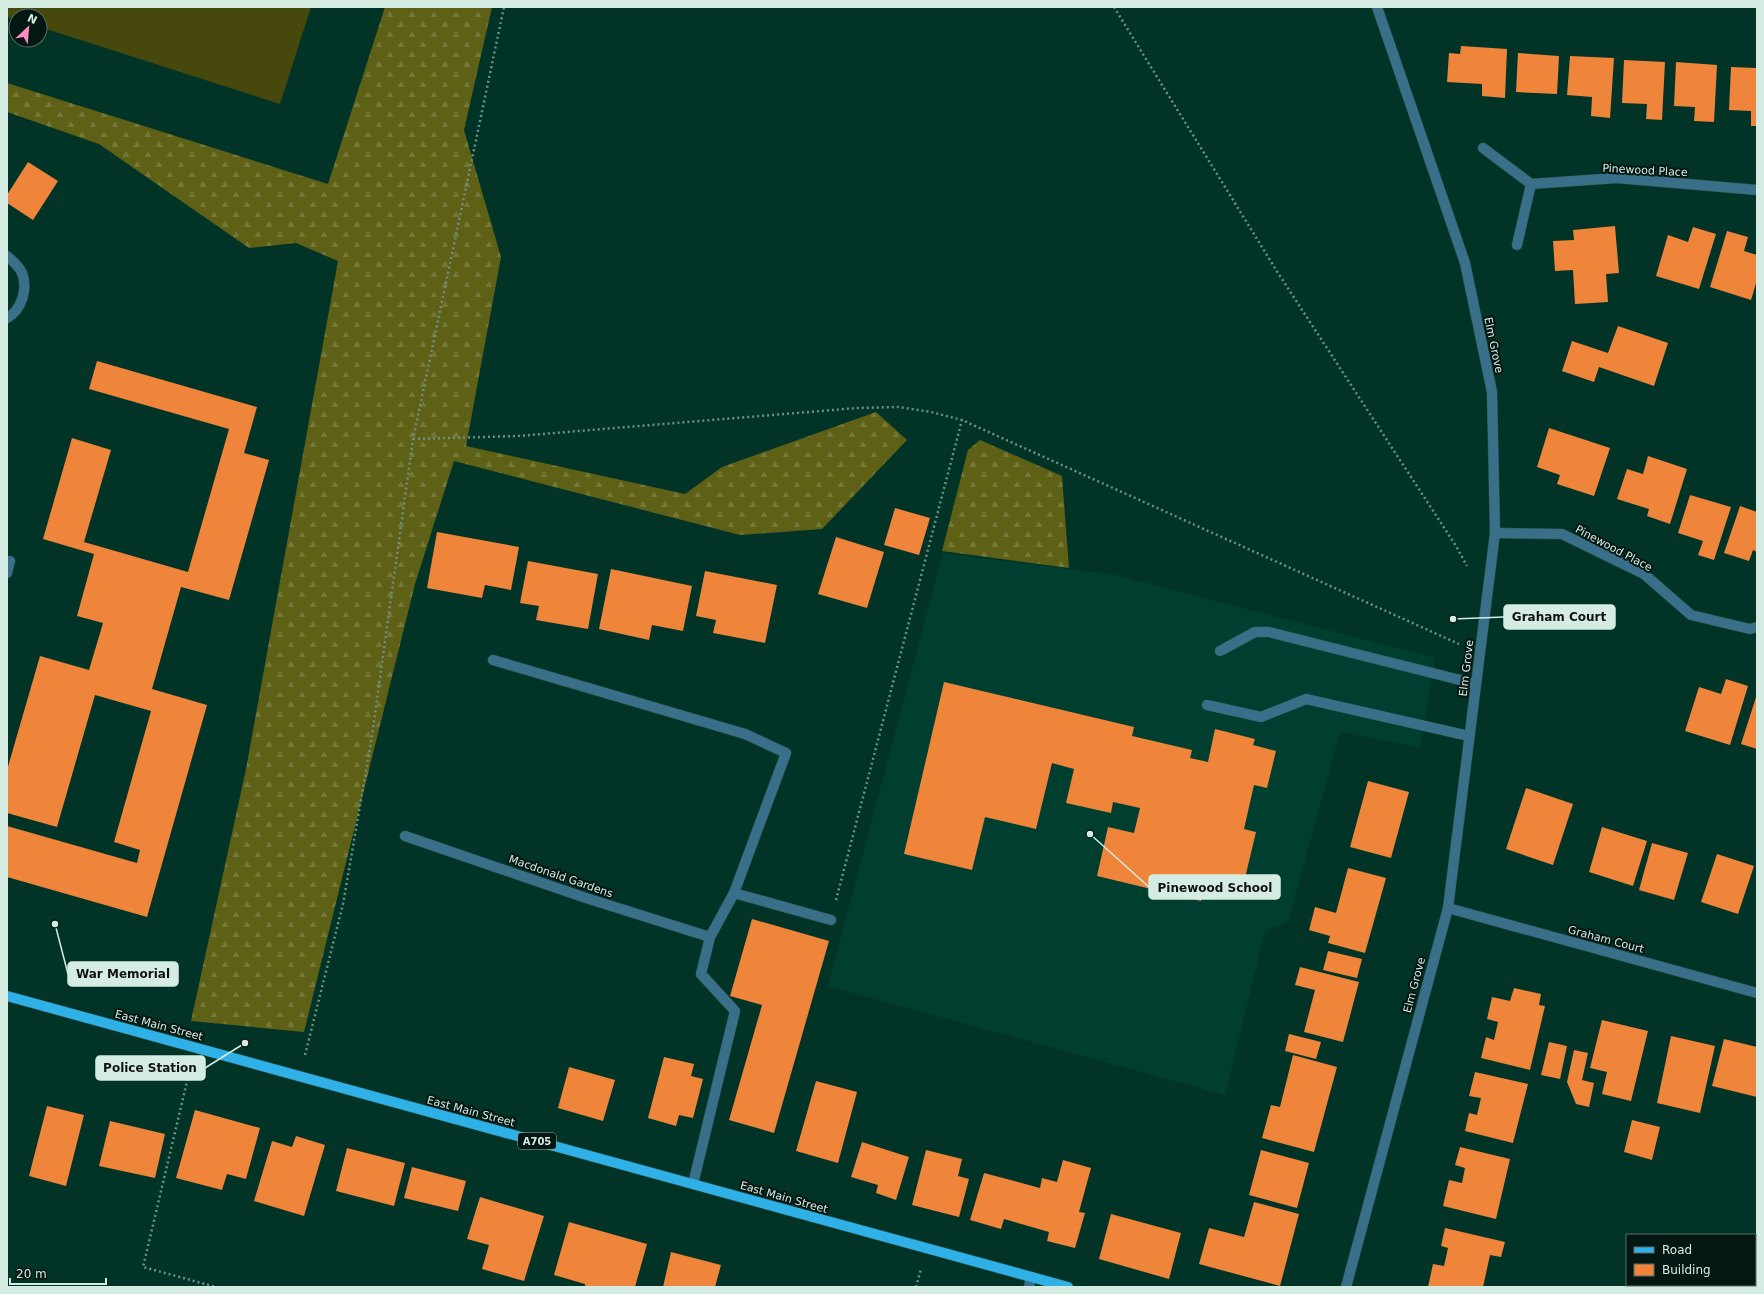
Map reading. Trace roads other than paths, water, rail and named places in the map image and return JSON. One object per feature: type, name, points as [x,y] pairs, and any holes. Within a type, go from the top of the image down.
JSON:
[{"type":"main road","name":"East Main Street","points":[[7,996],[693,1184],[1030,1282],[1068,1287]]},
{"type":"street","name":"Elm Grove","points":[[1346,1287],[1448,908],[1494,533],[1492,392],[1465,263],[1377,7]]},
{"type":"street","points":[[1482,148],[1531,184],[1517,245]]},
{"type":"street","name":"Pinewood Place","points":[[1531,184],[1617,178],[1757,190]]},
{"type":"street","points":[[7,256],[22,272],[24,284],[23,297],[18,307],[7,318]]},
{"type":"street","name":"Pinewood Place","points":[[1494,533],[1562,534],[1644,574],[1692,615],[1750,629],[1757,627]]},
{"type":"street","points":[[7,573],[10,561]]},
{"type":"street","points":[[1220,651],[1255,632],[1268,632],[1476,684]]},
{"type":"street","points":[[493,660],[745,734],[786,753],[734,893],[710,937],[701,974],[735,1011],[693,1184]]},
{"type":"street","points":[[1207,705],[1261,717],[1306,699],[1469,736]]},
{"type":"street","name":"Macdonald Gardens","points":[[405,836],[586,898],[710,937]]},
{"type":"street","points":[[734,893],[831,920]]},
{"type":"street","name":"Graham Court","points":[[1448,908],[1757,993]]},
{"type":"place","name":"Graham Court","points":[[1453,619]]},
{"type":"place","name":"Pinewood School","points":[[1090,834]]},
{"type":"place","name":"War Memorial","points":[[55,924]]},
{"type":"place","name":"Police Station","points":[[245,1043]]}]
